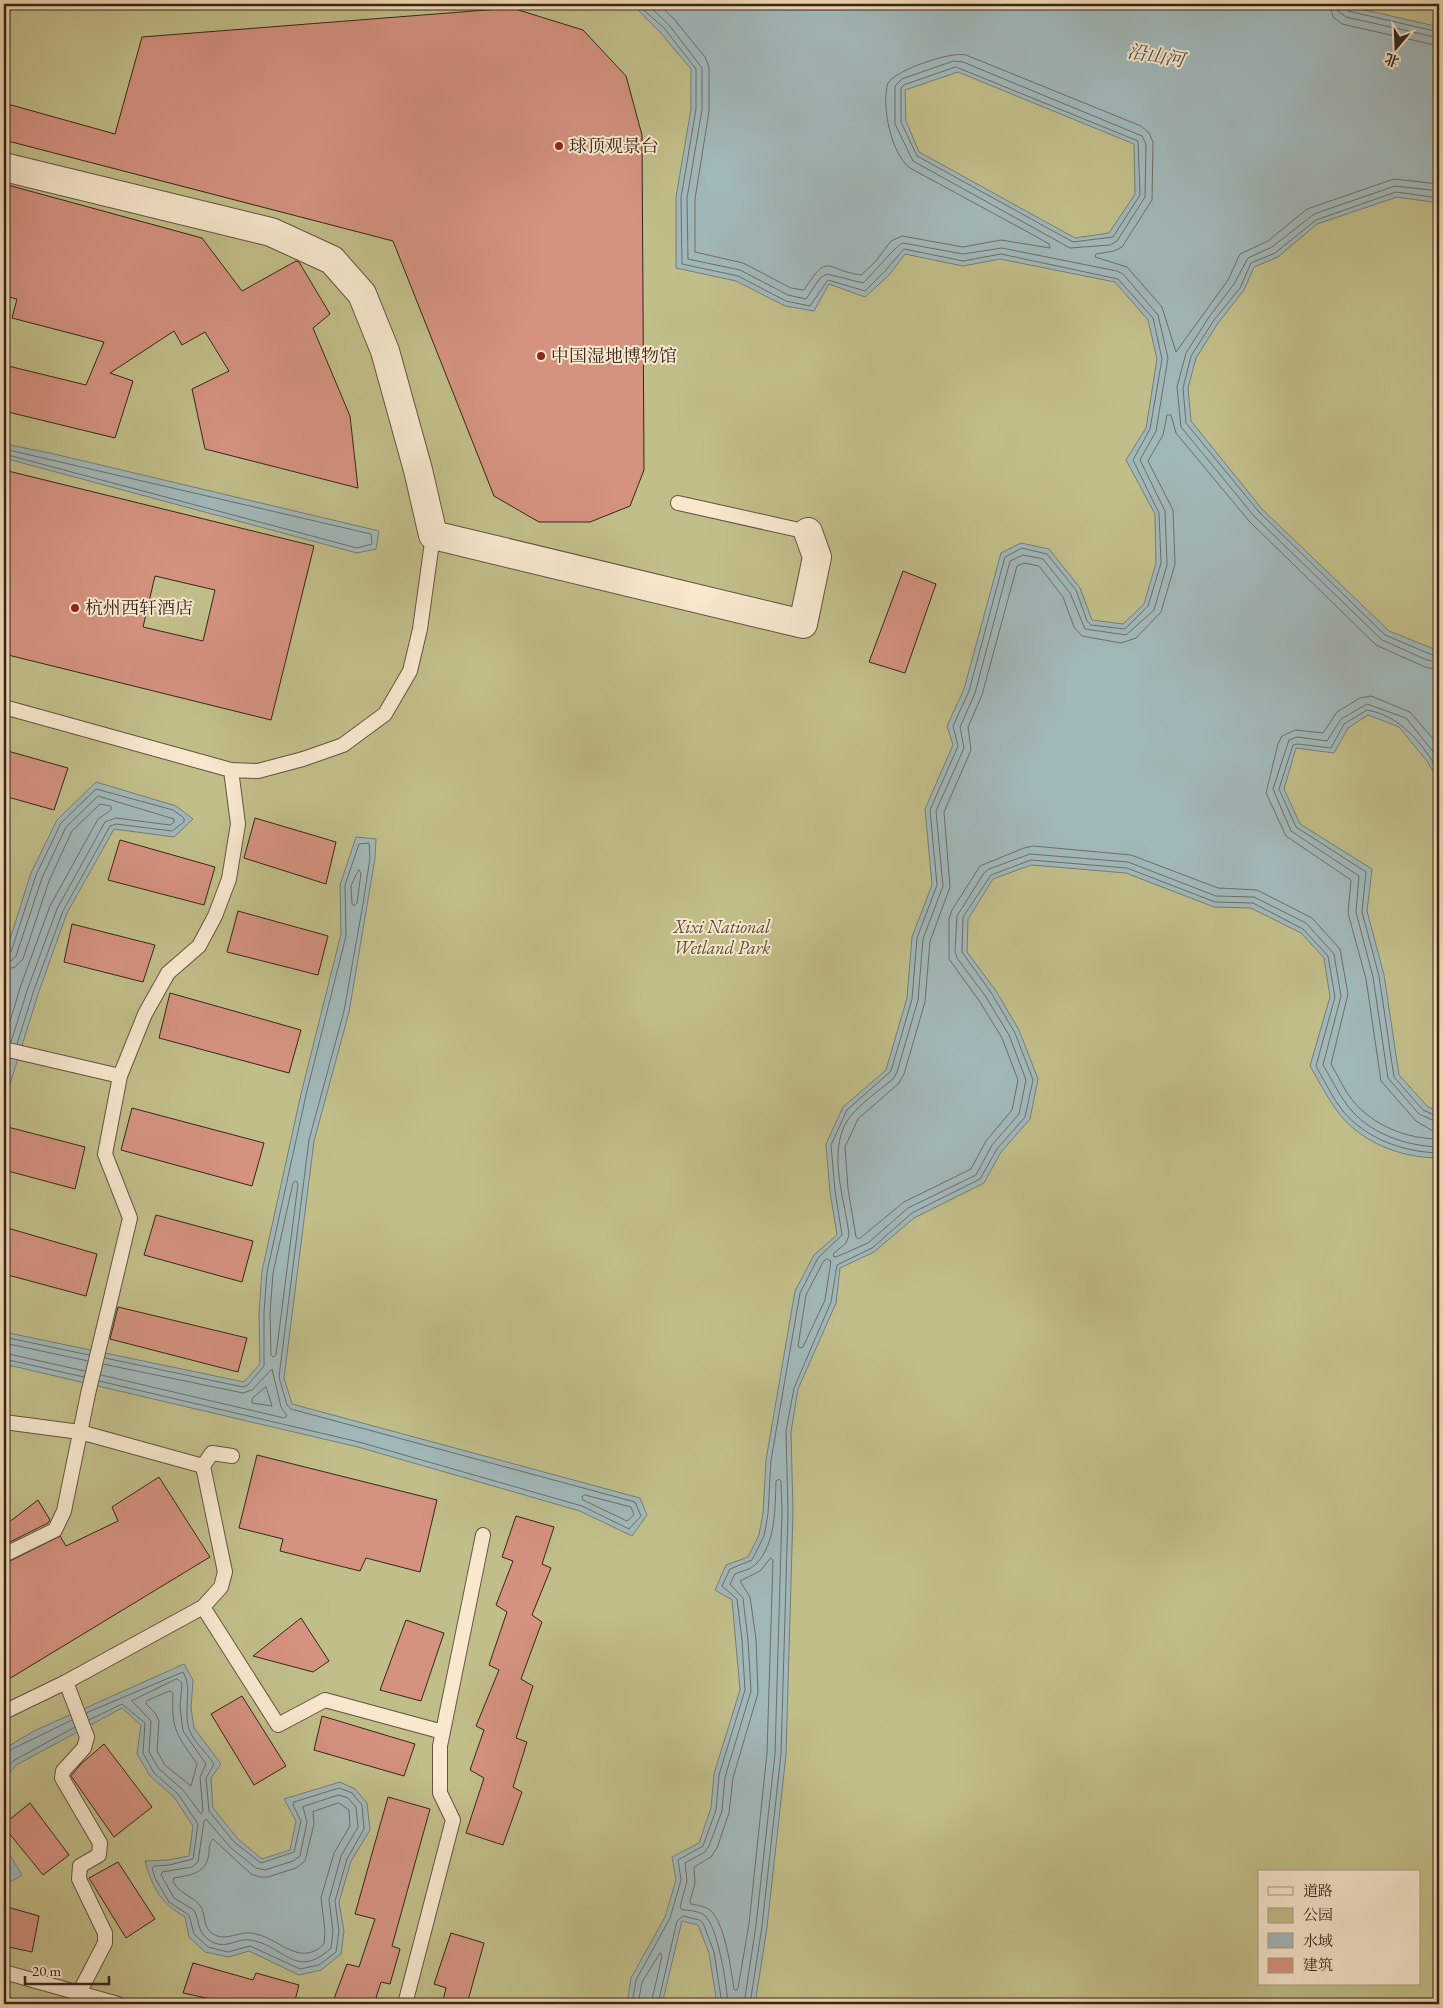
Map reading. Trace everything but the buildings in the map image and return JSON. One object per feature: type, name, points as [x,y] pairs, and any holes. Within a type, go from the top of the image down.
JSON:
[{"type":"street","points":[[4,167],[271,232],[332,260],[362,294],[385,351],[418,470],[433,536],[803,624],[819,543]]},
{"type":"lane","points":[[678,503],[819,543]]},
{"type":"lane","points":[[4,707],[230,770],[258,771],[303,760],[343,745],[385,714],[410,671],[420,629],[433,536]]},
{"type":"lane","points":[[4,1556],[55,1530],[64,1511],[88,1394],[130,1218],[105,1154],[120,1076],[145,1014],[168,973],[199,946],[215,916],[230,879],[238,824],[230,770]]},
{"type":"lane","points":[[4,1049],[120,1076]]},
{"type":"lane","points":[[4,1422],[80,1432],[203,1466]]},
{"type":"lane","points":[[4,1712],[66,1682],[204,1608],[221,1588],[225,1572],[203,1466],[212,1453],[232,1456]]},
{"type":"lane","points":[[405,2004],[453,1820],[440,1793],[440,1746],[483,1534]]},
{"type":"lane","points":[[204,1608],[278,1725],[325,1700],[443,1732]]},
{"type":"lane","points":[[66,1682],[88,1737],[84,1748],[63,1772],[62,1778],[100,1842],[99,1855],[80,1866],[78,1872],[79,1879],[105,1934],[105,1943],[79,1993]]},
{"type":"lane","points":[[4,1972],[118,2004]]},
{"type":"green space","name":"Xixi National Wetland Park","points":[[4,4],[1439,4],[1439,2004],[4,2004]]},
{"type":"water","name":"沿山河","points":[[627,4],[1339,4],[1439,27],[1439,203],[1397,197],[1317,224],[1278,257],[1254,267],[1244,290],[1218,323],[1196,358],[1188,388],[1191,421],[1262,509],[1389,631],[1439,651],[1439,782],[1427,761],[1399,727],[1368,715],[1348,728],[1334,753],[1296,748],[1284,789],[1300,824],[1372,869],[1367,911],[1384,975],[1399,1075],[1427,1106],[1439,1113],[1439,1158],[1397,1152],[1370,1140],[1347,1123],[1327,1095],[1310,1066],[1330,997],[1324,958],[1301,933],[1251,908],[1214,907],[1126,873],[1031,865],[993,879],[968,919],[967,952],[996,991],[1019,1030],[1038,1079],[1030,1119],[1001,1152],[984,1183],[914,1218],[874,1252],[840,1268],[836,1303],[798,1389],[791,1432],[793,1512],[786,1755],[767,1927],[755,2004],[717,2004],[709,1953],[698,1925],[682,1921],[662,2004],[627,2004],[631,1978],[665,1917],[676,1880],[672,1857],[699,1843],[711,1808],[714,1774],[740,1690],[732,1600],[715,1590],[726,1565],[748,1557],[759,1535],[763,1513],[766,1460],[795,1291],[814,1255],[837,1235],[830,1192],[826,1144],[843,1107],[886,1070],[907,998],[912,937],[932,885],[925,809],[953,745],[947,726],[964,689],[1001,553],[1021,543],[1049,549],[1080,588],[1092,620],[1123,624],[1144,604],[1156,563],[1155,514],[1126,460],[1146,428],[1157,359],[1148,320],[1115,282],[1000,259],[963,266],[905,254],[889,275],[865,297],[829,284],[814,311],[785,306],[736,281],[676,268],[676,197],[691,109],[691,69],[660,32],[637,9]],"holes":[[[958,72],[1134,144],[1135,194],[1109,233],[1075,238],[919,152],[906,121],[905,90]]]},
{"type":"water","points":[[4,444],[50,453],[379,531],[376,549],[357,553],[4,458]]},
{"type":"water","points":[[96,782],[176,806],[193,819],[174,837],[114,829],[67,913],[39,991],[4,1103],[4,958],[31,873],[57,820]]},
{"type":"water","points":[[356,837],[376,839],[375,858],[349,1012],[314,1141],[284,1378],[292,1404],[640,1498],[647,1515],[632,1536],[580,1511],[358,1447],[4,1364],[4,1332],[244,1382],[260,1364],[259,1312],[262,1271],[301,1094],[341,934],[340,885]]},
{"type":"water","points":[[184,1664],[193,1680],[191,1708],[194,1728],[221,1764],[211,1778],[213,1808],[238,1839],[262,1859],[290,1850],[296,1821],[284,1799],[340,1782],[355,1789],[367,1803],[370,1830],[351,1861],[339,1902],[344,1931],[341,1954],[321,1970],[299,1975],[249,1951],[229,1957],[205,1952],[189,1937],[185,1917],[163,1900],[151,1879],[145,1861],[168,1860],[189,1856],[193,1826],[174,1797],[150,1776],[137,1754],[141,1725],[122,1708],[16,1765],[7,1776],[4,1787],[4,1749],[34,1731]]},
{"type":"water","points":[[4,1845],[22,1875],[5,1885],[4,1884]]},
{"type":"place","name":"球顶观景台","points":[[559,146]]},
{"type":"place","name":"中国湿地博物馆","points":[[541,356]]},
{"type":"place","name":"杭州西轩酒店","points":[[75,608]]}]
